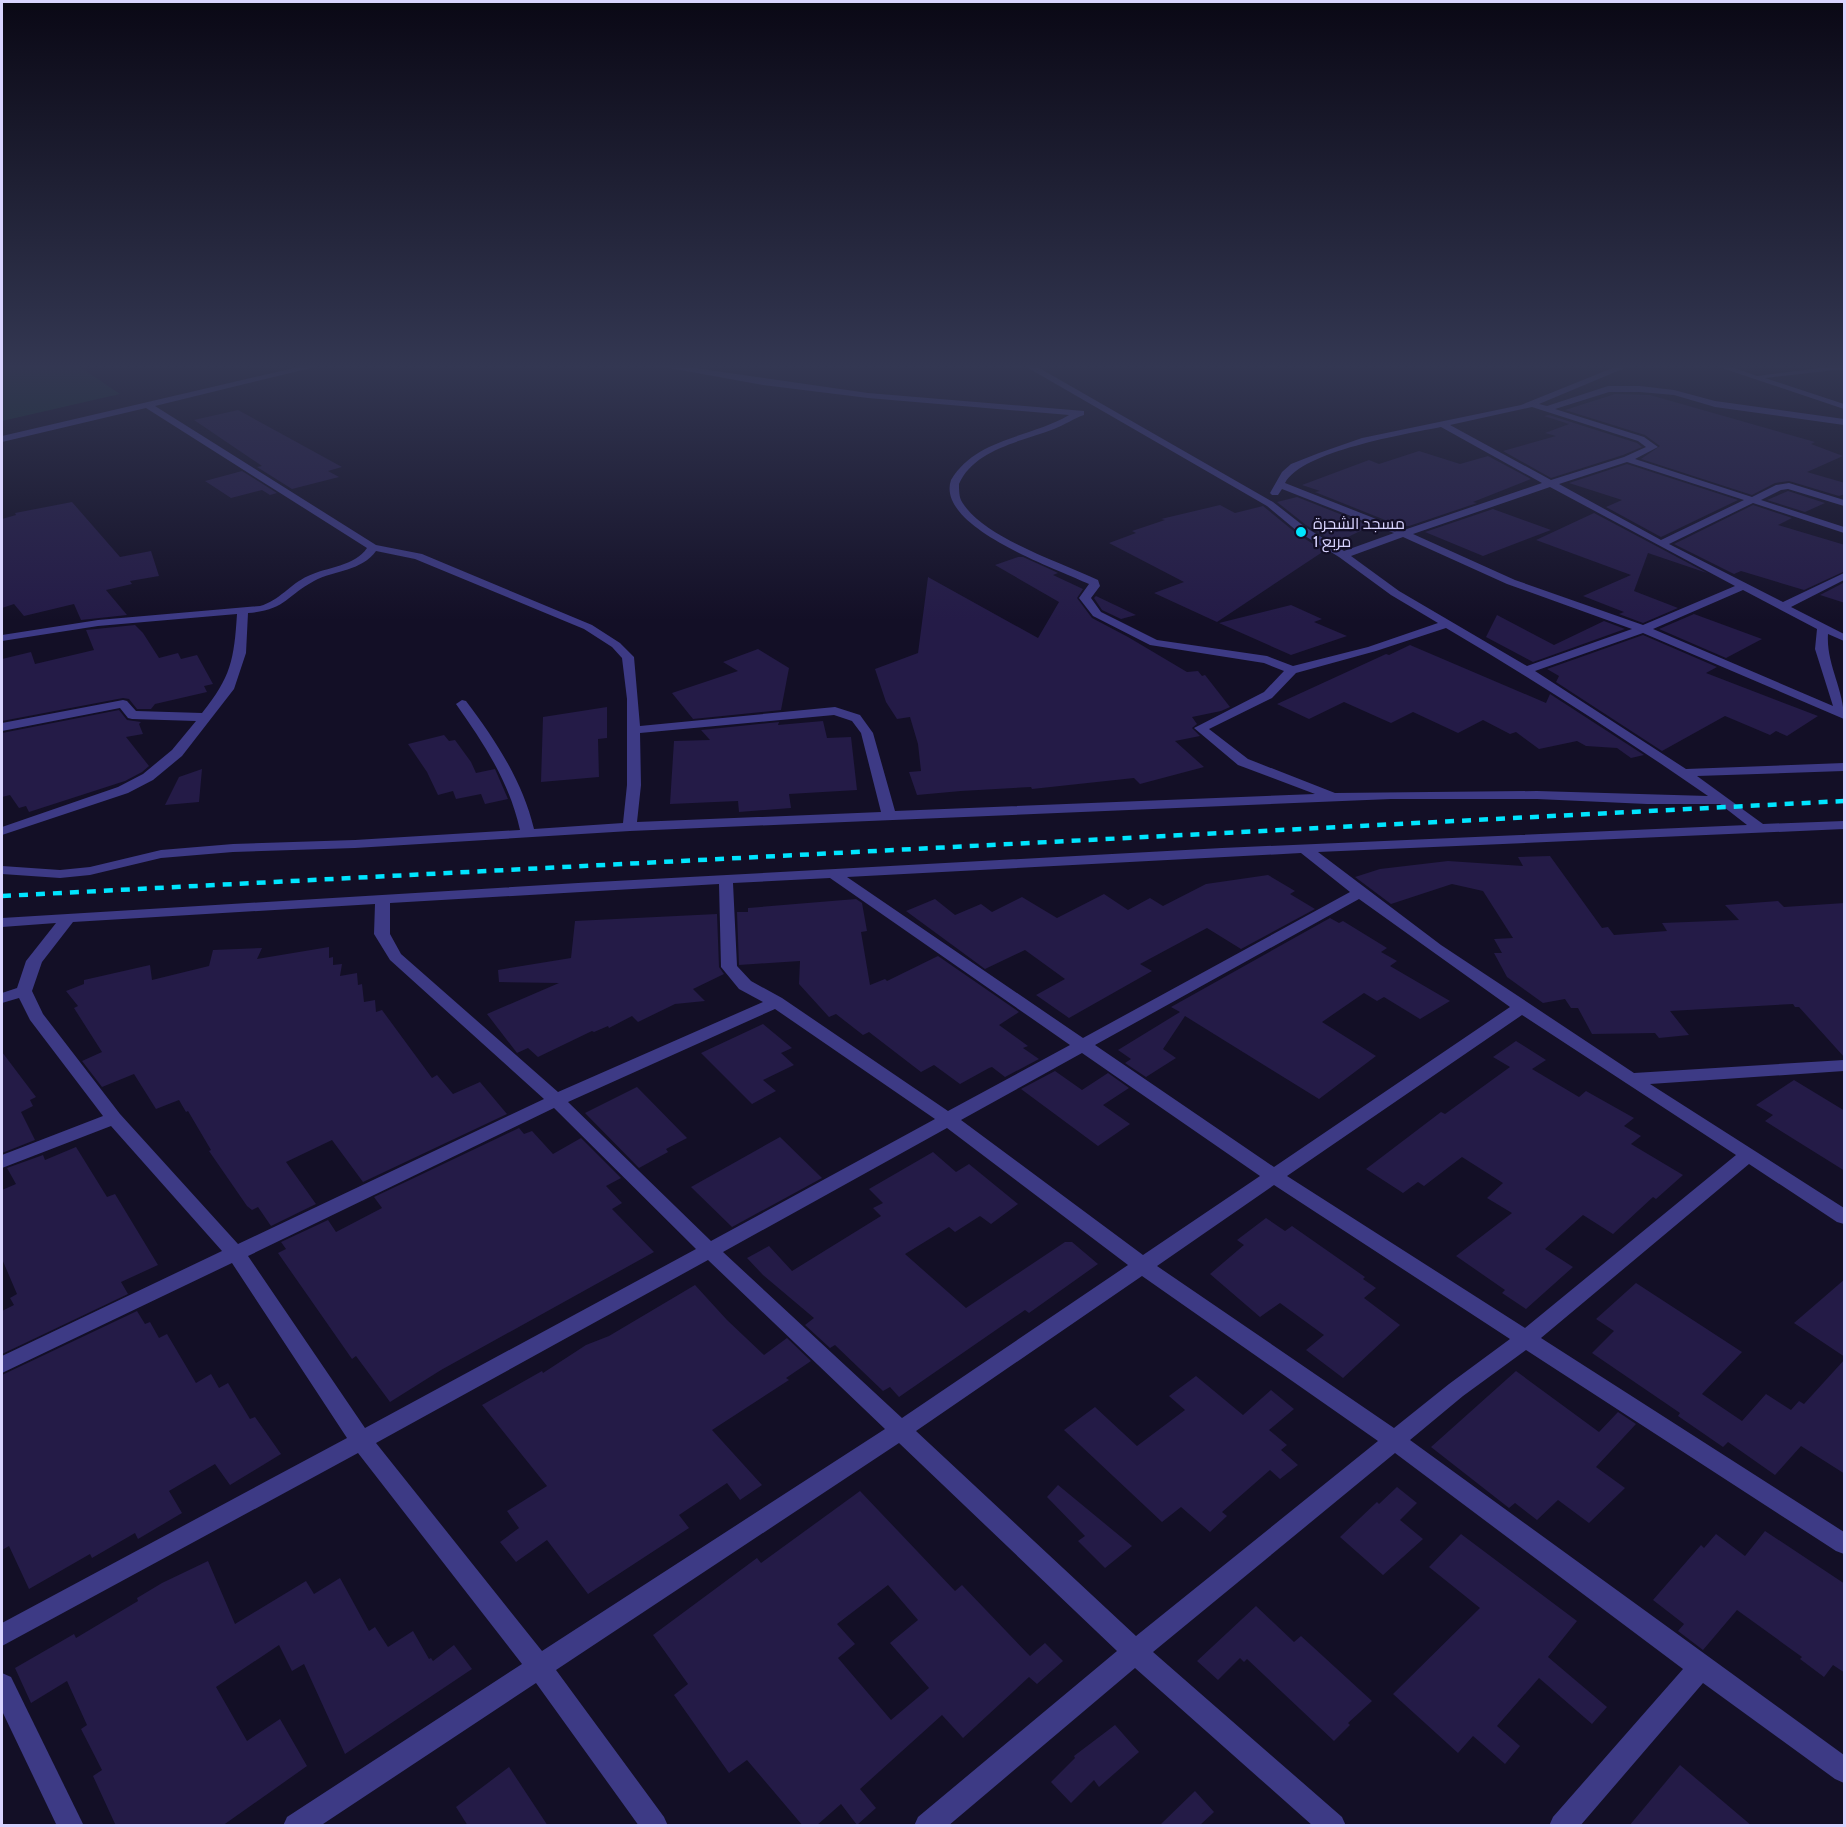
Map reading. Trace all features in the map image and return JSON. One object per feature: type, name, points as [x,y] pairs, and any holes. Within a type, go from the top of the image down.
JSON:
[{"type":"street","points":[[220,450],[373,546],[418,556],[588,627],[616,645],[628,657],[634,785],[630,827]]},
{"type":"street","points":[[989,450],[977,457],[958,476],[953,486],[955,500],[963,512],[1018,548],[1094,582],[1095,586],[1085,597],[1097,614],[1154,643],[1267,660],[1292,670]]},
{"type":"street","points":[[1175,450],[1270,504],[1301,529],[1395,593],[1526,670],[1683,773],[1761,830]]},
{"type":"street","points":[[1270,504],[1285,474],[1294,466],[1334,450]]},
{"type":"street","points":[[1490,450],[1661,544],[1845,638]]},
{"type":"street","points":[[1342,555],[1483,505],[1627,459],[1646,450]]},
{"type":"street","points":[[1627,459],[1845,530]]},
{"type":"street","points":[[1279,484],[1406,534],[1511,582],[1643,629],[1843,714]]},
{"type":"street","points":[[1661,544],[1779,487],[1790,486],[1845,503]]},
{"type":"street","points":[[2,638],[98,623],[275,605],[310,579],[365,559],[373,546]]},
{"type":"street","points":[[1784,606],[1845,576]]},
{"type":"street","points":[[1526,670],[1643,629],[1744,586]]},
{"type":"street","points":[[2,831],[123,790],[148,777],[177,753],[228,688],[240,652],[243,610]]},
{"type":"street","points":[[1336,797],[1243,762],[1200,728],[1268,695],[1292,670],[1372,649],[1446,624]]},
{"type":"street","points":[[1823,627],[1821,649],[1843,714]]},
{"type":"street","points":[[2,727],[123,704],[132,716],[204,717]]},
{"type":"street","points":[[462,704],[503,761],[522,807],[528,833]]},
{"type":"street","points":[[633,730],[835,711],[856,718],[867,733],[889,815]]},
{"type":"street","points":[[1683,773],[1845,767]]},
{"type":"street","points":[[2,870],[60,874],[90,871],[161,854],[630,827],[889,815],[1391,795],[1537,795],[1647,800],[1720,800]]},
{"type":"street","points":[[2,922],[1305,849],[1845,825]]},
{"type":"street","points":[[1305,849],[1359,893],[1522,1008],[1845,1217]]},
{"type":"street","points":[[835,875],[1275,1177],[1845,1544]]},
{"type":"street","points":[[726,880],[729,967],[745,985],[776,1002],[946,1118],[1143,1266],[1395,1441],[1701,1667],[1845,1770]]},
{"type":"street","points":[[2,1635],[362,1442],[946,1118],[1359,893]]},
{"type":"street","points":[[383,899],[382,934],[395,957],[556,1100],[709,1250],[1135,1652],[1333,1826]]},
{"type":"street","points":[[68,918],[34,961],[24,991],[36,1016],[114,1118],[236,1254],[362,1442],[539,1667],[655,1826]]},
{"type":"street","points":[[2,998],[24,991]]},
{"type":"street","points":[[2,1365],[556,1100],[776,1002]]},
{"type":"street","points":[[296,1826],[901,1430],[1522,1008]]},
{"type":"street","points":[[1632,1079],[1845,1065]]},
{"type":"street","points":[[2,1162],[114,1118]]},
{"type":"street","points":[[927,1826],[1135,1652],[1456,1390],[1527,1338],[1749,1154]]},
{"type":"street","points":[[1562,1826],[1701,1667]]},
{"type":"street","points":[[2,1684],[71,1826]]},
{"type":"building","points":[[239,450],[311,450],[342,467],[328,471],[339,477],[292,489],[257,467],[262,466]]},
{"type":"building","points":[[1506,450],[1634,450],[1551,478],[1503,451]]},
{"type":"building","points":[[1654,450],[1828,450],[1843,456],[1807,472],[1845,483],[1845,494],[1839,496],[1789,481],[1775,483],[1752,495],[1641,459]]},
{"type":"building","points":[[1419,451],[1460,464],[1488,456],[1531,479],[1473,502],[1477,503],[1409,526],[1400,526],[1302,485],[1369,460],[1379,464]]},
{"type":"building","points":[[1627,464],[1738,500],[1661,537],[1606,507],[1622,500],[1569,483]]},
{"type":"building","points":[[242,471],[277,493],[270,495],[262,490],[231,498],[205,481]]},
{"type":"building","points":[[1788,491],[1825,503],[1805,512],[1767,500]]},
{"type":"building","points":[[1297,497],[1370,526],[1336,543],[1306,525],[1277,502]]},
{"type":"building","points":[[72,502],[120,557],[151,551],[159,576],[130,581],[132,584],[106,590],[127,615],[81,620],[74,604],[24,616],[14,604],[2,608],[2,519],[16,515],[15,513]]},
{"type":"building","points":[[1220,505],[1235,513],[1263,506],[1296,533],[1324,551],[1217,622],[1154,593],[1184,582],[1109,543],[1136,533],[1132,531],[1165,520],[1161,519]]},
{"type":"building","points":[[1753,505],[1792,518],[1778,525],[1845,545],[1845,571],[1804,590],[1741,571],[1734,574],[1674,544]]},
{"type":"building","points":[[1493,509],[1551,530],[1483,556],[1425,532]]},
{"type":"building","points":[[1594,513],[1707,573],[1648,553],[1634,591],[1678,608],[1643,623],[1619,614],[1624,612],[1583,596],[1631,575],[1536,540]]},
{"type":"building","points":[[1023,557],[1054,571],[1058,573],[1053,575],[1083,589],[1077,598],[1092,618],[1187,672],[1198,671],[1202,676],[1205,675],[1230,707],[1192,717],[1197,724],[1192,728],[1200,736],[1175,741],[1204,767],[1140,784],[1134,778],[1032,789],[1031,787],[917,795],[909,772],[921,771],[918,744],[910,717],[897,719],[886,702],[875,669],[918,653],[928,577],[1038,638],[1059,602],[995,565]]},
{"type":"building","points":[[1845,582],[1845,603],[1820,595]]},
{"type":"building","points":[[1096,596],[1136,615],[1121,619],[1102,610],[1094,598]]},
{"type":"building","points":[[1291,605],[1322,619],[1314,622],[1347,636],[1291,655],[1219,623]]},
{"type":"building","points":[[1694,614],[1762,639],[1726,658],[1659,629]]},
{"type":"building","points":[[1497,615],[1554,645],[1604,621],[1625,629],[1533,662],[1486,637]]},
{"type":"building","points":[[135,625],[159,658],[178,653],[181,659],[197,655],[213,684],[204,686],[207,692],[155,704],[151,709],[137,709],[129,699],[123,698],[2,721],[2,659],[31,652],[35,664],[94,650],[86,630]]},
{"type":"building","points":[[1643,635],[1717,667],[1706,673],[1818,716],[1787,736],[1776,731],[1770,735],[1725,716],[1662,751],[1556,682],[1559,676],[1547,669]]},
{"type":"building","points":[[1410,645],[1546,703],[1550,694],[1644,755],[1631,758],[1617,748],[1586,746],[1577,741],[1539,749],[1516,732],[1510,734],[1483,720],[1458,733],[1413,712],[1391,723],[1344,702],[1309,719],[1277,704]]},
{"type":"building","points":[[758,649],[789,668],[781,710],[693,719],[672,693],[738,671],[723,662]]},
{"type":"building","points":[[607,707],[607,738],[598,739],[599,777],[541,782],[543,717]]},
{"type":"building","points":[[119,710],[127,720],[141,722],[139,724],[143,734],[126,737],[149,766],[142,772],[125,781],[29,812],[26,806],[19,808],[10,795],[2,797],[2,733]]},
{"type":"building","points":[[823,721],[827,738],[851,737],[857,790],[789,794],[791,808],[739,812],[738,801],[670,804],[674,741],[710,740],[701,730],[779,722],[778,725]]},
{"type":"building","points":[[444,735],[449,741],[455,740],[476,773],[495,769],[508,799],[485,804],[481,794],[456,799],[453,791],[438,795],[427,772],[408,744]]},
{"type":"building","points":[[202,769],[199,802],[165,805],[179,777]]},
{"type":"building","points":[[1550,856],[1602,928],[1608,927],[1614,935],[1667,931],[1662,923],[1739,920],[1725,905],[1778,901],[1784,907],[1845,903],[1845,1058],[1799,1007],[1793,1004],[1670,1011],[1689,1035],[1659,1038],[1655,1033],[1592,1034],[1578,1008],[1571,1008],[1565,999],[1543,1003],[1507,977],[1494,953],[1502,953],[1494,939],[1513,938],[1483,891],[1452,884],[1391,904],[1355,877],[1380,869],[1448,861],[1523,866],[1518,857]]},
{"type":"building","points":[[1268,875],[1295,891],[1290,894],[1315,909],[1241,949],[1207,928],[1140,964],[1152,971],[1069,1018],[1036,995],[1065,979],[1025,950],[985,969],[906,911],[935,899],[955,915],[981,904],[992,912],[1022,897],[1057,918],[1104,894],[1128,910],[1150,898],[1163,906],[1206,884]]},
{"type":"building","points":[[856,899],[862,903],[867,931],[861,932],[870,985],[885,979],[887,981],[938,956],[1019,1012],[999,1025],[1028,1046],[1023,1048],[1039,1059],[1005,1077],[992,1067],[960,1084],[934,1065],[921,1072],[869,1032],[863,1035],[836,1014],[829,1017],[799,984],[800,961],[739,965],[737,912],[748,912],[748,908]]},
{"type":"building","points":[[717,914],[719,967],[724,974],[693,989],[705,1001],[675,1004],[638,1022],[632,1016],[609,1028],[608,1026],[592,1031],[538,1057],[528,1048],[517,1053],[487,1014],[559,983],[499,982],[498,970],[571,958],[575,921]]},
{"type":"building","points":[[1330,918],[1339,923],[1343,921],[1387,948],[1381,952],[1397,961],[1390,966],[1450,1001],[1420,1019],[1384,997],[1377,1001],[1364,993],[1322,1022],[1376,1056],[1319,1099],[1185,1016],[1163,1049],[1176,1058],[1146,1077],[1125,1063],[1131,1059],[1118,1050],[1180,1012],[1171,1007]]},
{"type":"building","points":[[329,947],[329,958],[333,957],[333,965],[342,964],[340,976],[357,973],[358,985],[362,984],[364,1002],[375,1000],[376,1012],[382,1010],[432,1078],[437,1075],[453,1094],[480,1082],[507,1114],[363,1182],[332,1140],[286,1162],[316,1204],[271,1226],[258,1207],[252,1210],[247,1206],[209,1151],[211,1150],[179,1100],[156,1109],[134,1074],[102,1087],[82,1061],[102,1052],[74,1008],[78,1006],[66,991],[84,984],[84,980],[150,965],[152,980],[209,966],[213,950],[262,948],[257,959]]},
{"type":"building","points":[[763,1024],[792,1048],[781,1053],[794,1065],[763,1080],[776,1091],[752,1104],[701,1053]]},
{"type":"building","points":[[1516,1041],[1546,1060],[1532,1069],[1579,1097],[1586,1091],[1634,1118],[1624,1126],[1641,1136],[1631,1144],[1683,1175],[1656,1199],[1653,1197],[1613,1234],[1583,1215],[1545,1249],[1573,1267],[1526,1309],[1502,1293],[1505,1290],[1456,1256],[1512,1213],[1487,1198],[1503,1183],[1462,1157],[1424,1186],[1418,1182],[1403,1193],[1366,1169],[1441,1112],[1445,1114],[1510,1067],[1493,1057]]},
{"type":"building","points":[[2,1052],[36,1097],[30,1100],[33,1106],[21,1112],[35,1140],[2,1153]]},
{"type":"building","points":[[1055,1071],[1082,1090],[1108,1073],[1129,1088],[1103,1105],[1130,1124],[1098,1146],[1021,1089]]},
{"type":"building","points":[[1794,1080],[1845,1111],[1845,1171],[1765,1121],[1773,1115],[1756,1105]]},
{"type":"building","points":[[637,1087],[687,1138],[666,1149],[668,1152],[639,1168],[585,1113]]},
{"type":"building","points":[[519,1128],[524,1134],[532,1131],[553,1154],[581,1138],[621,1178],[606,1186],[622,1203],[612,1209],[654,1252],[441,1370],[390,1402],[356,1356],[352,1359],[278,1253],[286,1249],[281,1242],[328,1220],[336,1232],[382,1208],[374,1197]]},
{"type":"building","points":[[780,1137],[822,1178],[732,1227],[691,1187]]},
{"type":"building","points":[[76,1147],[107,1197],[115,1194],[158,1265],[121,1282],[128,1294],[2,1354],[2,1311],[14,1305],[10,1298],[17,1294],[2,1259],[2,1190],[16,1184],[7,1168],[43,1155],[45,1160]]},
{"type":"building","points":[[933,1152],[956,1172],[969,1164],[1018,1204],[991,1224],[980,1216],[955,1232],[949,1227],[905,1254],[966,1308],[1065,1242],[1072,1242],[1098,1264],[1029,1313],[1025,1310],[899,1397],[890,1387],[883,1391],[835,1345],[830,1348],[805,1325],[814,1318],[763,1275],[747,1258],[769,1246],[792,1271],[881,1216],[873,1208],[883,1203],[869,1189]]},
{"type":"building","points":[[1266,1218],[1285,1231],[1292,1226],[1365,1277],[1363,1279],[1376,1288],[1364,1298],[1400,1325],[1343,1378],[1306,1350],[1324,1335],[1280,1303],[1260,1317],[1210,1274],[1244,1245],[1237,1240]]},
{"type":"building","points":[[1845,1279],[1845,1357],[1794,1323]]},
{"type":"building","points":[[1636,1283],[1742,1352],[1702,1394],[1742,1421],[1766,1394],[1791,1410],[1799,1401],[1804,1404],[1845,1359],[1845,1474],[1801,1446],[1775,1475],[1728,1442],[1723,1447],[1678,1416],[1680,1413],[1592,1353],[1614,1331],[1596,1319]]},
{"type":"building","points":[[695,1285],[764,1355],[787,1338],[811,1361],[786,1378],[789,1380],[712,1430],[762,1485],[740,1500],[727,1483],[679,1515],[689,1528],[588,1594],[547,1540],[516,1562],[500,1542],[519,1528],[507,1511],[547,1486],[482,1405],[542,1371],[543,1373],[586,1345],[609,1336]]},
{"type":"building","points":[[137,1311],[145,1324],[150,1322],[159,1338],[167,1334],[196,1383],[211,1374],[219,1388],[228,1383],[250,1419],[255,1417],[281,1454],[230,1485],[215,1464],[169,1491],[182,1513],[138,1539],[135,1533],[92,1558],[90,1554],[29,1589],[9,1546],[2,1550],[2,1375]]},
{"type":"building","points":[[1516,1371],[1599,1432],[1618,1412],[1636,1424],[1596,1467],[1625,1488],[1589,1523],[1558,1500],[1537,1520],[1515,1503],[1509,1508],[1431,1447]]},
{"type":"building","points":[[1196,1376],[1243,1415],[1271,1390],[1294,1409],[1269,1430],[1287,1445],[1281,1450],[1298,1465],[1280,1479],[1270,1470],[1222,1512],[1227,1516],[1210,1532],[1181,1507],[1162,1522],[1064,1430],[1095,1407],[1137,1446],[1185,1410],[1169,1396]]},
{"type":"building","points":[[1058,1485],[1132,1546],[1105,1568],[1078,1541],[1085,1536],[1047,1497]]},
{"type":"building","points":[[1397,1487],[1417,1503],[1400,1520],[1423,1539],[1383,1575],[1340,1537],[1377,1502],[1379,1504]]},
{"type":"building","points":[[860,1491],[955,1591],[962,1585],[1030,1656],[1045,1643],[1063,1661],[1037,1684],[1029,1677],[963,1738],[942,1715],[860,1789],[876,1808],[857,1825],[841,1804],[816,1826],[803,1826],[747,1760],[729,1773],[674,1695],[688,1684],[653,1635],[757,1558],[761,1563]],"holes":[[[888,1585],[918,1620],[890,1643],[929,1688],[891,1720],[838,1658],[855,1644],[837,1624]]]},
{"type":"building","points":[[1765,1531],[1845,1584],[1845,1673],[1833,1665],[1824,1677],[1800,1659],[1802,1657],[1737,1610],[1703,1650],[1678,1631],[1684,1624],[1653,1600],[1701,1545],[1704,1548],[1716,1534],[1745,1556]]},
{"type":"building","points":[[1461,1534],[1577,1621],[1548,1657],[1607,1707],[1592,1724],[1539,1678],[1497,1726],[1520,1746],[1505,1764],[1473,1736],[1458,1753],[1393,1694],[1480,1608],[1429,1567]]},
{"type":"building","points":[[208,1561],[235,1624],[306,1581],[314,1594],[340,1578],[369,1631],[375,1627],[388,1647],[413,1631],[429,1659],[433,1661],[454,1645],[472,1669],[345,1754],[304,1664],[292,1671],[279,1645],[216,1687],[247,1741],[280,1719],[307,1766],[222,1826],[116,1826],[93,1776],[102,1770],[81,1729],[87,1725],[67,1681],[31,1703],[15,1668],[74,1634],[76,1638],[138,1601],[137,1598],[162,1583]]},
{"type":"building","points":[[1256,1606],[1294,1642],[1301,1636],[1372,1701],[1348,1723],[1350,1725],[1334,1741],[1247,1659],[1244,1662],[1240,1658],[1218,1680],[1197,1661]]},
{"type":"building","points":[[1115,1725],[1139,1752],[1099,1787],[1094,1780],[1071,1803],[1051,1782],[1075,1758],[1074,1756]]},
{"type":"building","points":[[1680,1765],[1752,1826],[1629,1826]]},
{"type":"building","points":[[509,1767],[548,1826],[468,1826],[456,1807]]},
{"type":"building","points":[[1195,1791],[1214,1812],[1199,1826],[1159,1826]]},
{"type":"railway","points":[[2,896],[1844,801]]},
{"type":"place","name":"مسجد الشجرة مربع 1","points":[[1301,532]]}]
